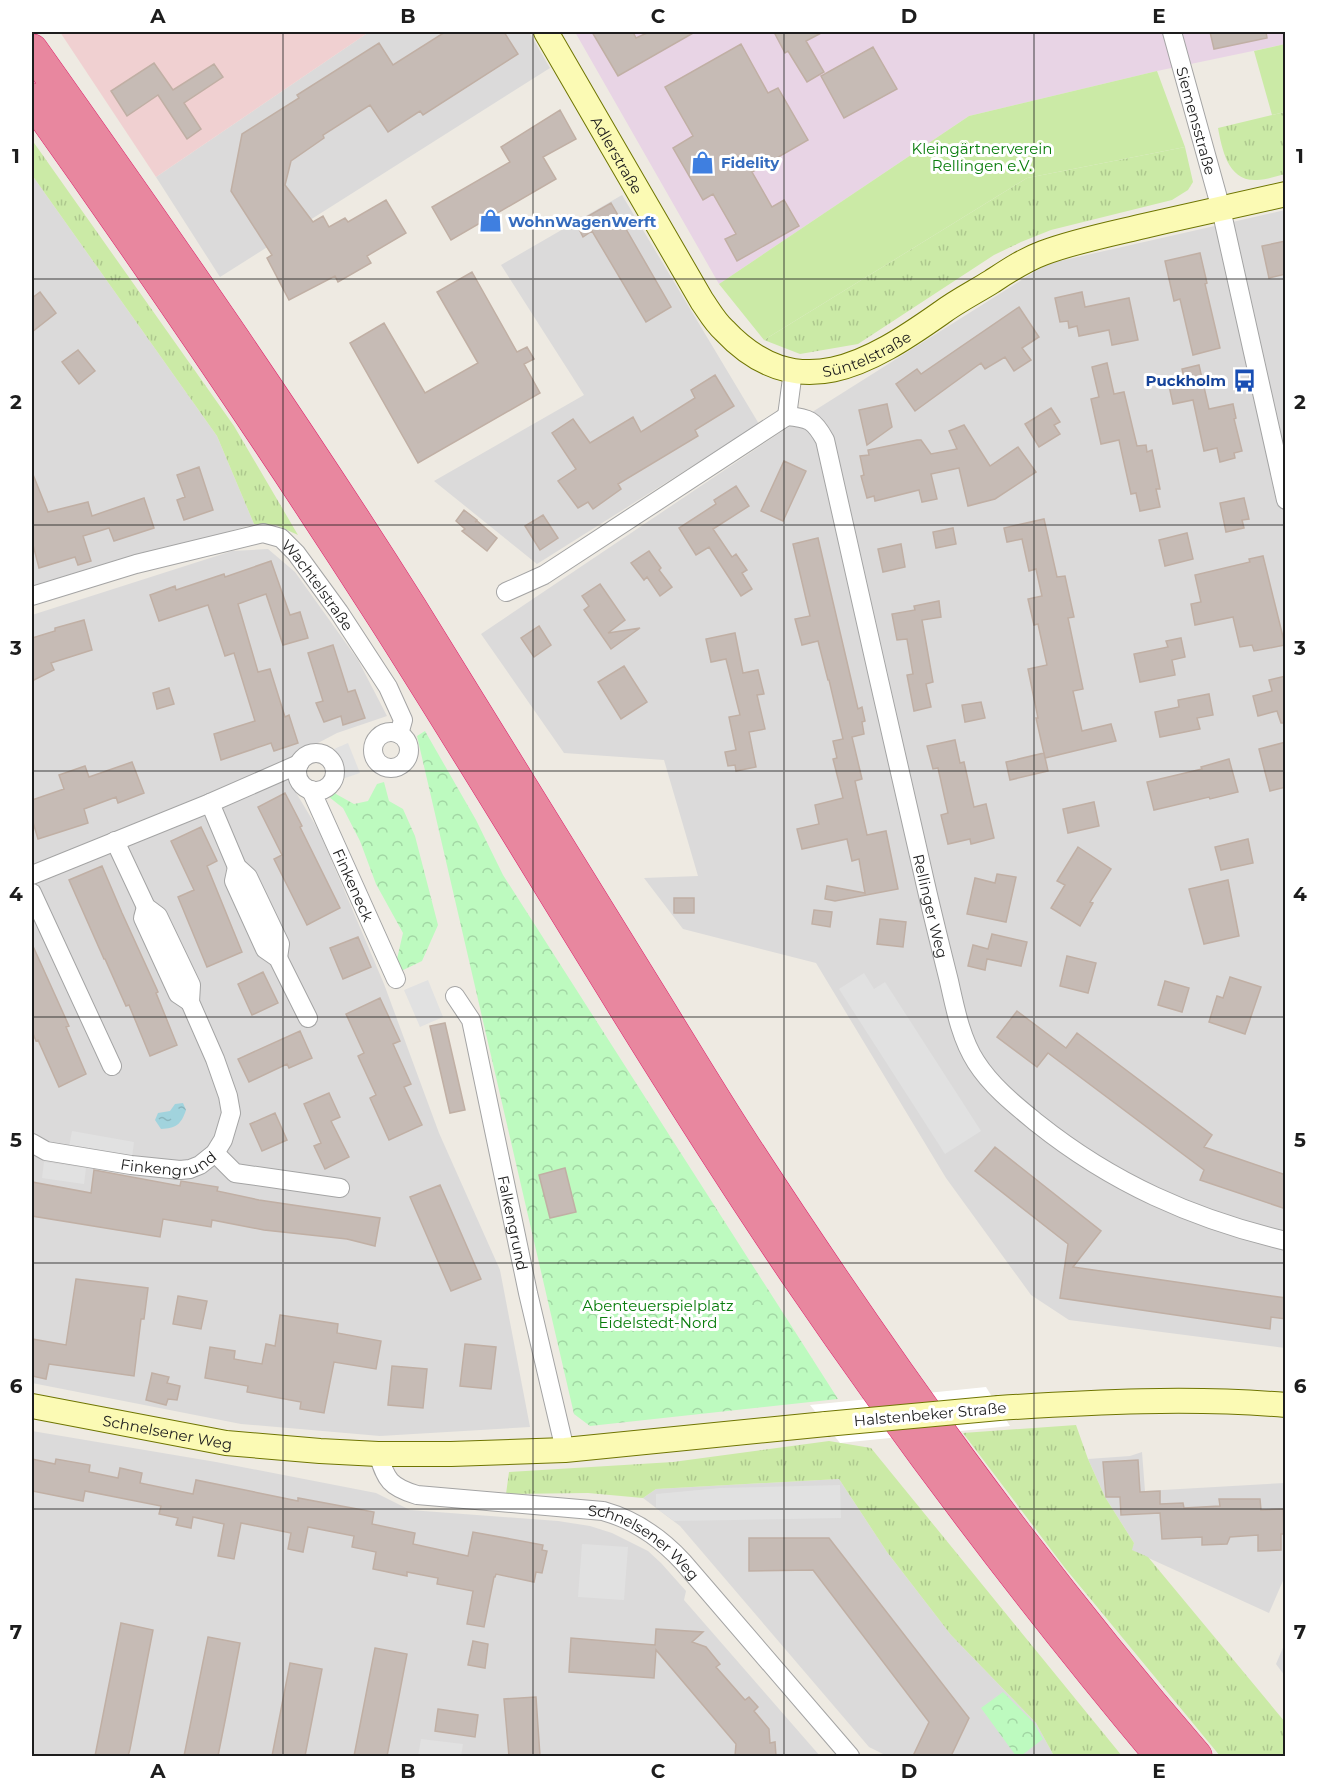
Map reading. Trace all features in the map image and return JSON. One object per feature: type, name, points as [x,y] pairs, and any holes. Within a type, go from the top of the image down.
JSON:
[{"type":"highway","points":[[32,50],[138,199],[279,406],[408,603],[742,1142],[817,1257],[896,1371],[1011,1529],[1110,1655],[1196,1756]]},
{"type":"highway","points":[[32,99],[263,432],[383,618],[719,1156],[794,1271],[872,1384],[987,1540],[1090,1672],[1161,1756]]},
{"type":"street","name":"Adlerstraße","points":[[546,32],[702,301],[723,330],[747,351],[771,365],[793,371]]},
{"type":"street","name":"Siemensstraße","points":[[1172,32],[1221,208]]},
{"type":"street","name":"Süntelstraße","points":[[793,371],[823,372],[865,361],[1041,253],[1117,232],[1286,194]]},
{"type":"street","points":[[1221,208],[1286,500]]},
{"type":"street","points":[[506,592],[544,575],[787,416],[793,371]]},
{"type":"street","name":"Rellinger Weg","points":[[787,416],[803,417],[817,425],[825,440],[956,1012],[976,1062],[995,1086],[1016,1106],[1061,1142],[1110,1173],[1190,1212],[1243,1231],[1286,1241]]},
{"type":"street","name":"Wachtelstraße","points":[[32,596],[136,564],[263,533],[281,538],[296,553],[339,612],[388,687],[403,720],[399,734]]},
{"type":"street","points":[[32,875],[210,803],[299,764],[307,755],[319,753],[329,757],[333,762],[335,773],[331,783],[322,790],[311,790]]},
{"type":"street","name":"Finkeneck","points":[[299,764],[297,770],[301,782],[311,790],[396,979]]},
{"type":"street","points":[[210,803],[237,867],[234,881],[266,949],[278,957],[308,1018]]},
{"type":"street","name":"Finkengrund","points":[[32,1143],[46,1151],[131,1165],[180,1170],[200,1165],[215,1153],[223,1140],[231,1113],[228,1096],[215,1059],[190,1002],[178,994],[143,918],[146,907],[115,841]]},
{"type":"street","points":[[32,892],[112,1066]]},
{"type":"street","name":"Falkengrund","points":[[455,996],[471,1020],[528,1293],[571,1450]]},
{"type":"street","points":[[215,1153],[235,1173],[340,1188]]},
{"type":"street","name":"Halstenbeker Straße","points":[[571,1450],[826,1424],[1081,1402],[1172,1401],[1286,1405]]},
{"type":"street","name":"Schnelsener Weg","points":[[32,1406],[226,1443],[320,1451],[451,1454],[571,1450]]},
{"type":"street","name":"Schnelsener Weg","points":[[378,1454],[390,1483],[401,1491],[417,1496],[603,1511],[618,1515],[648,1530],[666,1544],[683,1562],[850,1756]]},
{"type":"shaded area","points":[[60,32],[369,32],[156,177]]},
{"type":"shaded area","points":[[369,32],[529,32],[550,68],[220,277],[156,177]]},
{"type":"shaded area","points":[[575,32],[1285,32],[1286,44],[1157,71],[969,116],[719,284]]},
{"type":"shaded area","points":[[32,175],[217,436],[254,524],[32,589]]},
{"type":"shaded area","points":[[622,195],[759,424],[537,564],[434,481],[584,395],[501,265]]},
{"type":"shaded area","points":[[1285,210],[1285,1348],[1069,1320],[1031,1295],[946,1178],[816,963],[683,929],[644,878],[698,876],[664,760],[564,753],[481,634],[790,426],[1047,264]]},
{"type":"shaded area","points":[[268,549],[295,572],[358,660],[387,716],[337,733],[284,761],[283,771],[319,831],[384,984],[439,1133],[500,1270],[530,1427],[380,1436],[241,1424],[32,1383],[32,615],[232,551]]},
{"type":"shaded area","points":[[348,743],[360,773],[345,778],[334,749]]},
{"type":"shaded area","points":[[864,973],[874,989],[885,982],[981,1131],[945,1154],[839,989]]},
{"type":"shaded area","points":[[428,980],[443,1017],[420,1027],[404,990]]},
{"type":"shaded area","points":[[72,1131],[134,1142],[132,1158],[69,1147]]},
{"type":"shaded area","points":[[44,1162],[86,1168],[84,1184],[42,1178]]},
{"type":"shaded area","points":[[32,1431],[216,1462],[376,1493],[410,1510],[558,1521],[590,1526],[612,1533],[648,1551],[661,1563],[686,1591],[684,1600],[820,1756],[32,1756]]},
{"type":"shaded area","points":[[1142,1452],[1145,1491],[1285,1483],[1285,1576],[1269,1613],[1131,1550],[1134,1543],[1105,1497],[1088,1459],[1130,1456]]},
{"type":"shaded area","points":[[839,1479],[887,1552],[951,1635],[1036,1723],[1054,1756],[887,1756],[869,1747],[680,1526],[643,1498],[656,1489]]},
{"type":"shaded area","points":[[840,1485],[841,1518],[674,1521],[656,1508],[656,1494],[720,1488]]},
{"type":"shaded area","points":[[582,1544],[628,1547],[624,1600],[578,1597]]},
{"type":"shaded area","points":[[1285,1643],[1285,1676],[1276,1664]]},
{"type":"shaded area","points":[[421,1739],[463,1744],[461,1756],[418,1756]]},
{"type":"green space","points":[[1285,44],[1285,112],[1272,115],[1254,51]]},
{"type":"green space","name":"Kleingärtnerverein Rellingen e.V.","points":[[1157,71],[1185,147],[1027,178],[764,340],[719,284],[969,116]]},
{"type":"green space","points":[[1285,112],[1285,174],[1257,180],[1239,176],[1224,154],[1218,128]]},
{"type":"green space","points":[[32,140],[234,426],[298,535],[276,525],[254,524],[217,436],[32,175]]},
{"type":"green space","points":[[1185,147],[1193,182],[1188,190],[1172,200],[1051,230],[1021,242],[994,255],[858,344],[800,354],[764,340],[1027,178]]},
{"type":"green space","name":"Abenteuerspielplatz Eidelstedt-Nord","points":[[425,731],[476,820],[503,875],[838,1399],[590,1426],[574,1414],[417,736]]},
{"type":"green space","points":[[384,782],[389,801],[403,809],[415,836],[438,925],[422,961],[397,973],[397,959],[403,933],[376,884],[360,841],[343,808],[324,793],[335,786],[336,794],[354,804],[368,801],[377,784]]},
{"type":"green space","points":[[1076,1425],[1105,1497],[1134,1543],[1132,1550],[1148,1557],[1285,1722],[1285,1756],[1220,1756],[1065,1568],[963,1433]]},
{"type":"green space","points":[[829,1441],[871,1448],[1122,1756],[1054,1756],[1036,1723],[951,1635],[887,1552],[839,1479],[656,1489],[643,1498],[588,1493],[506,1494],[509,1472],[673,1462]]},
{"type":"green space","points":[[1003,1692],[1034,1723],[1043,1739],[1021,1756],[1016,1756],[981,1708]]},
{"type":"water","points":[[183,1103],[186,1110],[180,1122],[174,1127],[161,1129],[155,1120],[158,1113],[170,1111],[175,1104]]},
{"type":"pier","points":[[986,1387],[1010,1426],[840,1443],[810,1405]]},
{"type":"building","points":[[445,32],[504,32],[518,54],[423,115],[420,111],[388,132],[370,105],[323,135],[324,138],[291,161],[285,185],[313,222],[323,216],[329,227],[345,218],[348,222],[386,200],[406,233],[367,256],[371,263],[338,282],[335,276],[289,300],[267,258],[272,255],[231,191],[242,134],[299,98],[297,95],[379,43],[393,65]]},
{"type":"building","points":[[592,32],[633,32],[636,38],[649,32],[695,32],[618,76]]},
{"type":"building","points":[[774,32],[823,32],[806,41],[824,72],[807,82],[788,51],[785,53]]},
{"type":"building","points":[[1210,32],[1266,32],[1267,38],[1214,49]]},
{"type":"building","points":[[741,44],[768,93],[778,88],[808,140],[752,172],[772,207],[784,200],[799,226],[737,261],[725,239],[736,234],[713,194],[703,200],[673,148],[693,136],[665,87]]},
{"type":"building","points":[[873,47],[897,89],[844,118],[821,76]]},
{"type":"building","points":[[154,63],[173,90],[214,64],[223,77],[184,103],[201,129],[187,139],[158,95],[127,116],[111,91]]},
{"type":"building","points":[[560,110],[576,139],[543,157],[556,179],[451,240],[432,207],[510,162],[501,147]]},
{"type":"building","points":[[611,203],[671,307],[646,322],[592,231],[583,237],[576,223]]},
{"type":"building","points":[[1286,241],[1286,274],[1269,278],[1262,246]]},
{"type":"building","points":[[1200,253],[1220,348],[1193,355],[1180,299],[1174,301],[1165,261]]},
{"type":"building","points":[[472,272],[517,352],[527,347],[534,359],[524,364],[540,393],[418,463],[350,343],[384,323],[425,393],[478,363],[437,292]]},
{"type":"building","points":[[40,292],[56,313],[32,332],[32,298]]},
{"type":"building","points":[[1082,292],[1085,307],[1129,298],[1138,340],[1112,345],[1109,330],[1079,336],[1077,326],[1069,328],[1068,321],[1060,322],[1055,298]]},
{"type":"building","points":[[1019,307],[1039,337],[1022,348],[1031,360],[1014,371],[1005,357],[985,369],[981,363],[915,411],[896,384],[917,369],[921,374]]},
{"type":"building","points":[[78,350],[95,371],[79,384],[62,362]]},
{"type":"building","points":[[1107,363],[1114,394],[1124,392],[1137,446],[1146,445],[1147,452],[1152,450],[1160,489],[1156,489],[1160,507],[1140,511],[1136,493],[1131,494],[1119,440],[1101,444],[1091,399],[1099,397],[1092,367]]},
{"type":"building","points":[[1199,365],[1209,409],[1233,404],[1236,418],[1234,419],[1242,451],[1234,453],[1235,458],[1220,462],[1217,448],[1204,451],[1193,400],[1173,404],[1168,381],[1184,377],[1182,369]]},
{"type":"building","points":[[715,375],[734,406],[695,430],[698,436],[618,484],[621,489],[593,509],[588,502],[578,508],[558,481],[576,469],[552,433],[573,419],[590,443],[633,417],[641,432],[695,398],[691,390]]},
{"type":"building","points":[[887,404],[892,427],[867,445],[859,410]]},
{"type":"building","points":[[1051,408],[1060,422],[1054,425],[1060,434],[1039,447],[1025,424]]},
{"type":"building","points":[[964,425],[990,466],[1018,447],[1036,472],[995,499],[968,506],[959,468],[931,474],[937,499],[922,502],[919,490],[875,501],[874,496],[867,498],[861,476],[864,475],[860,456],[869,455],[868,450],[917,440],[921,440],[931,454],[957,449],[949,431]]},
{"type":"building","points":[[784,461],[806,471],[783,521],[761,511]]},
{"type":"building","points":[[199,467],[213,510],[184,520],[177,500],[185,497],[177,475]]},
{"type":"building","points":[[32,472],[48,512],[88,502],[92,516],[144,498],[154,528],[114,541],[109,528],[83,536],[91,561],[78,565],[75,557],[39,568],[32,541]]},
{"type":"building","points":[[736,486],[749,506],[713,529],[732,557],[736,554],[747,570],[742,573],[752,589],[741,596],[709,547],[696,555],[679,528],[716,504],[714,500]]},
{"type":"building","points":[[1244,498],[1249,519],[1242,520],[1244,528],[1226,532],[1220,503]]},
{"type":"building","points":[[464,510],[477,520],[475,522],[477,521],[497,538],[487,551],[462,531],[465,529],[456,521]]},
{"type":"building","points":[[543,515],[558,538],[540,550],[525,526]]},
{"type":"building","points":[[1044,519],[1057,577],[1065,576],[1074,617],[1068,618],[1083,689],[1073,691],[1082,731],[1111,724],[1116,741],[1045,758],[1028,669],[1047,665],[1038,624],[1034,625],[1028,599],[1042,596],[1036,569],[1029,571],[1022,539],[1007,542],[1004,528]]},
{"type":"building","points":[[953,528],[956,544],[936,548],[933,532]]},
{"type":"building","points":[[1187,533],[1193,559],[1165,566],[1159,540]]},
{"type":"building","points":[[818,538],[858,709],[862,707],[865,721],[862,722],[864,734],[852,737],[862,779],[855,781],[867,835],[886,831],[898,889],[835,901],[825,899],[827,886],[865,893],[859,859],[852,861],[847,839],[802,849],[797,829],[819,824],[815,805],[843,798],[833,759],[837,758],[833,741],[843,739],[829,680],[818,641],[802,645],[795,619],[810,616],[793,544]]},
{"type":"building","points":[[901,544],[905,567],[883,572],[878,549]]},
{"type":"building","points":[[649,551],[661,568],[659,570],[672,587],[660,596],[647,577],[644,580],[631,563]]},
{"type":"building","points":[[1263,556],[1285,645],[1254,651],[1252,645],[1240,647],[1233,617],[1195,625],[1191,604],[1201,602],[1195,575],[1250,562],[1249,559]]},
{"type":"building","points":[[271,561],[290,615],[300,612],[308,638],[283,645],[266,594],[238,604],[258,672],[270,669],[285,717],[289,715],[298,743],[274,751],[271,743],[221,760],[214,734],[255,721],[234,653],[225,656],[208,605],[159,621],[150,595],[175,586],[176,590],[224,574],[225,577]]},
{"type":"building","points":[[600,584],[625,620],[608,633],[640,628],[611,649],[584,610],[589,606],[582,596]]},
{"type":"building","points":[[939,601],[941,617],[922,620],[933,682],[926,684],[931,707],[914,711],[907,675],[913,674],[907,639],[897,640],[892,614],[915,610],[914,606]]},
{"type":"building","points":[[84,620],[92,650],[51,663],[54,670],[32,681],[32,638],[55,631],[55,628]]},
{"type":"building","points":[[539,626],[551,645],[534,657],[521,638]]},
{"type":"building","points":[[735,633],[743,673],[758,670],[764,694],[757,695],[765,729],[749,732],[756,767],[736,771],[735,765],[728,766],[725,752],[736,750],[729,717],[740,715],[726,659],[711,662],[706,639]]},
{"type":"building","points":[[1181,638],[1185,657],[1172,660],[1175,675],[1140,682],[1134,654],[1168,647],[1166,641]]},
{"type":"building","points":[[333,645],[348,692],[355,690],[365,718],[343,725],[341,716],[324,722],[316,703],[323,701],[308,653]]},
{"type":"building","points":[[624,666],[647,702],[621,719],[598,682]]},
{"type":"building","points":[[1286,676],[1286,723],[1281,723],[1277,711],[1258,716],[1253,696],[1272,691],[1269,680]]},
{"type":"building","points":[[169,688],[174,704],[157,709],[153,693]]},
{"type":"building","points":[[1209,694],[1213,715],[1197,718],[1200,729],[1160,737],[1155,712],[1179,707],[1178,700]]},
{"type":"building","points":[[981,702],[985,718],[965,722],[962,705]]},
{"type":"building","points":[[955,740],[960,763],[964,762],[974,807],[986,804],[994,838],[971,844],[970,839],[948,844],[941,815],[948,813],[938,768],[933,769],[927,746]]},
{"type":"building","points":[[1286,742],[1286,787],[1270,791],[1259,749]]},
{"type":"building","points":[[1044,753],[1048,771],[1010,780],[1006,762]]},
{"type":"building","points":[[1229,759],[1238,792],[1154,810],[1147,782],[1202,769],[1201,767]]},
{"type":"building","points":[[132,762],[144,793],[118,803],[116,797],[84,809],[88,823],[38,839],[32,819],[32,800],[64,789],[59,775],[85,766],[89,777]]},
{"type":"building","points":[[285,793],[340,908],[307,925],[274,859],[282,855],[258,807]]},
{"type":"building","points":[[1094,802],[1099,826],[1068,833],[1063,809]]},
{"type":"building","points":[[201,827],[217,861],[207,866],[242,952],[207,967],[178,897],[194,890],[171,841]]},
{"type":"building","points":[[1248,839],[1253,863],[1221,870],[1215,847]]},
{"type":"building","points":[[1078,847],[1111,869],[1090,902],[1093,903],[1080,926],[1051,908],[1065,885],[1057,881]]},
{"type":"building","points":[[102,866],[158,992],[156,993],[177,1045],[150,1056],[129,1005],[126,1006],[69,880]]},
{"type":"building","points":[[997,874],[1016,877],[1006,922],[967,914],[975,878],[995,883]]},
{"type":"building","points":[[1228,880],[1239,936],[1204,944],[1189,889]]},
{"type":"building","points":[[674,898],[694,898],[694,913],[674,913]]},
{"type":"building","points":[[814,910],[832,912],[830,927],[812,924]]},
{"type":"building","points":[[880,919],[906,922],[903,947],[877,944]]},
{"type":"building","points":[[992,934],[1027,942],[1021,966],[987,959],[985,970],[968,966],[973,945],[988,949]]},
{"type":"building","points":[[358,937],[371,967],[343,979],[330,948]]},
{"type":"building","points":[[32,944],[69,1026],[66,1027],[86,1074],[59,1087],[32,1031]]},
{"type":"building","points":[[1067,956],[1096,963],[1088,993],[1060,986]]},
{"type":"building","points":[[263,972],[278,1003],[252,1015],[238,984]]},
{"type":"building","points":[[1230,977],[1261,987],[1245,1034],[1209,1022],[1217,996],[1223,998]]},
{"type":"building","points":[[1165,981],[1189,988],[1182,1012],[1158,1005]]},
{"type":"building","points":[[380,998],[400,1041],[393,1044],[411,1084],[404,1087],[422,1125],[389,1140],[370,1098],[376,1095],[358,1056],[364,1053],[346,1014]]},
{"type":"building","points":[[1017,1011],[1066,1048],[1077,1033],[1212,1135],[1204,1147],[1286,1175],[1286,1209],[1200,1180],[1204,1170],[1048,1053],[1037,1067],[997,1037]]},
{"type":"building","points":[[445,1023],[465,1110],[450,1113],[430,1026]]},
{"type":"building","points":[[300,1031],[312,1058],[289,1068],[287,1064],[249,1082],[238,1059]]},
{"type":"building","points":[[329,1093],[340,1117],[331,1121],[349,1157],[325,1169],[314,1146],[321,1143],[304,1104]]},
{"type":"building","points":[[275,1113],[287,1140],[262,1151],[250,1124]]},
{"type":"building","points":[[995,1147],[1101,1231],[1073,1267],[1286,1298],[1286,1319],[1271,1317],[1270,1329],[1060,1298],[1068,1244],[975,1171]]},
{"type":"building","points":[[565,1168],[576,1212],[550,1218],[539,1175]]},
{"type":"building","points":[[94,1170],[180,1186],[181,1181],[218,1187],[217,1191],[259,1200],[380,1218],[375,1246],[347,1239],[264,1230],[212,1220],[211,1227],[163,1219],[160,1237],[32,1216],[32,1182],[91,1193]]},
{"type":"building","points":[[440,1185],[481,1279],[451,1291],[410,1197]]},
{"type":"building","points":[[76,1279],[148,1288],[144,1319],[141,1319],[134,1376],[49,1364],[46,1379],[32,1376],[32,1339],[66,1345]]},
{"type":"building","points":[[178,1296],[207,1301],[201,1329],[173,1324]]},
{"type":"building","points":[[280,1315],[338,1324],[337,1333],[381,1341],[376,1369],[334,1362],[324,1413],[300,1409],[301,1402],[247,1392],[248,1386],[205,1378],[210,1347],[235,1351],[234,1359],[262,1364],[266,1344],[275,1346]]},
{"type":"building","points":[[465,1344],[496,1347],[491,1389],[460,1386]]},
{"type":"building","points":[[392,1366],[427,1369],[423,1408],[388,1405]]},
{"type":"building","points":[[152,1373],[169,1377],[167,1383],[180,1386],[177,1400],[168,1399],[166,1405],[146,1400]]},
{"type":"building","points":[[32,1459],[55,1464],[56,1459],[90,1465],[89,1472],[118,1478],[120,1468],[142,1473],[140,1483],[193,1494],[196,1480],[298,1501],[298,1498],[374,1512],[372,1524],[415,1533],[413,1544],[468,1556],[473,1532],[543,1545],[542,1550],[547,1551],[542,1573],[536,1572],[534,1582],[496,1574],[484,1627],[467,1624],[473,1591],[437,1584],[438,1578],[407,1572],[407,1576],[373,1569],[376,1552],[352,1547],[354,1536],[308,1527],[303,1552],[288,1549],[291,1533],[241,1523],[234,1559],[218,1556],[224,1524],[193,1517],[191,1528],[176,1525],[178,1518],[159,1514],[161,1506],[85,1491],[83,1501],[32,1491]]},
{"type":"building","points":[[1138,1460],[1140,1492],[1160,1491],[1160,1504],[1183,1503],[1184,1508],[1220,1506],[1219,1499],[1260,1499],[1261,1510],[1283,1509],[1284,1534],[1281,1534],[1281,1550],[1258,1551],[1258,1535],[1230,1537],[1227,1544],[1202,1545],[1202,1537],[1162,1539],[1160,1513],[1121,1515],[1120,1497],[1106,1497],[1103,1462]]},
{"type":"building","points":[[749,1538],[829,1538],[969,1718],[951,1756],[913,1756],[929,1722],[813,1570],[749,1571]]},
{"type":"building","points":[[121,1623],[153,1630],[130,1749],[128,1756],[95,1756]]},
{"type":"building","points":[[656,1629],[703,1632],[692,1642],[706,1647],[720,1664],[716,1667],[745,1700],[749,1697],[758,1707],[754,1711],[769,1729],[770,1743],[775,1742],[776,1756],[735,1756],[736,1744],[656,1650],[654,1678],[569,1672],[571,1638],[655,1645]]},
{"type":"building","points":[[208,1637],[240,1643],[218,1756],[184,1756]]},
{"type":"building","points":[[473,1641],[488,1644],[485,1668],[468,1665]]},
{"type":"building","points":[[375,1648],[407,1654],[398,1701],[387,1756],[354,1756]]},
{"type":"building","points":[[290,1663],[322,1669],[305,1756],[272,1756]]},
{"type":"building","points":[[536,1697],[540,1756],[509,1756],[504,1699]]},
{"type":"building","points":[[438,1709],[478,1715],[475,1737],[435,1731]]},
{"type":"place","name":"Fidelity","points":[[703,162]]},
{"type":"place","name":"WohnWagenWerft","points":[[490,221]]},
{"type":"place","name":"Puckholm","points":[[1244,380]]}]
